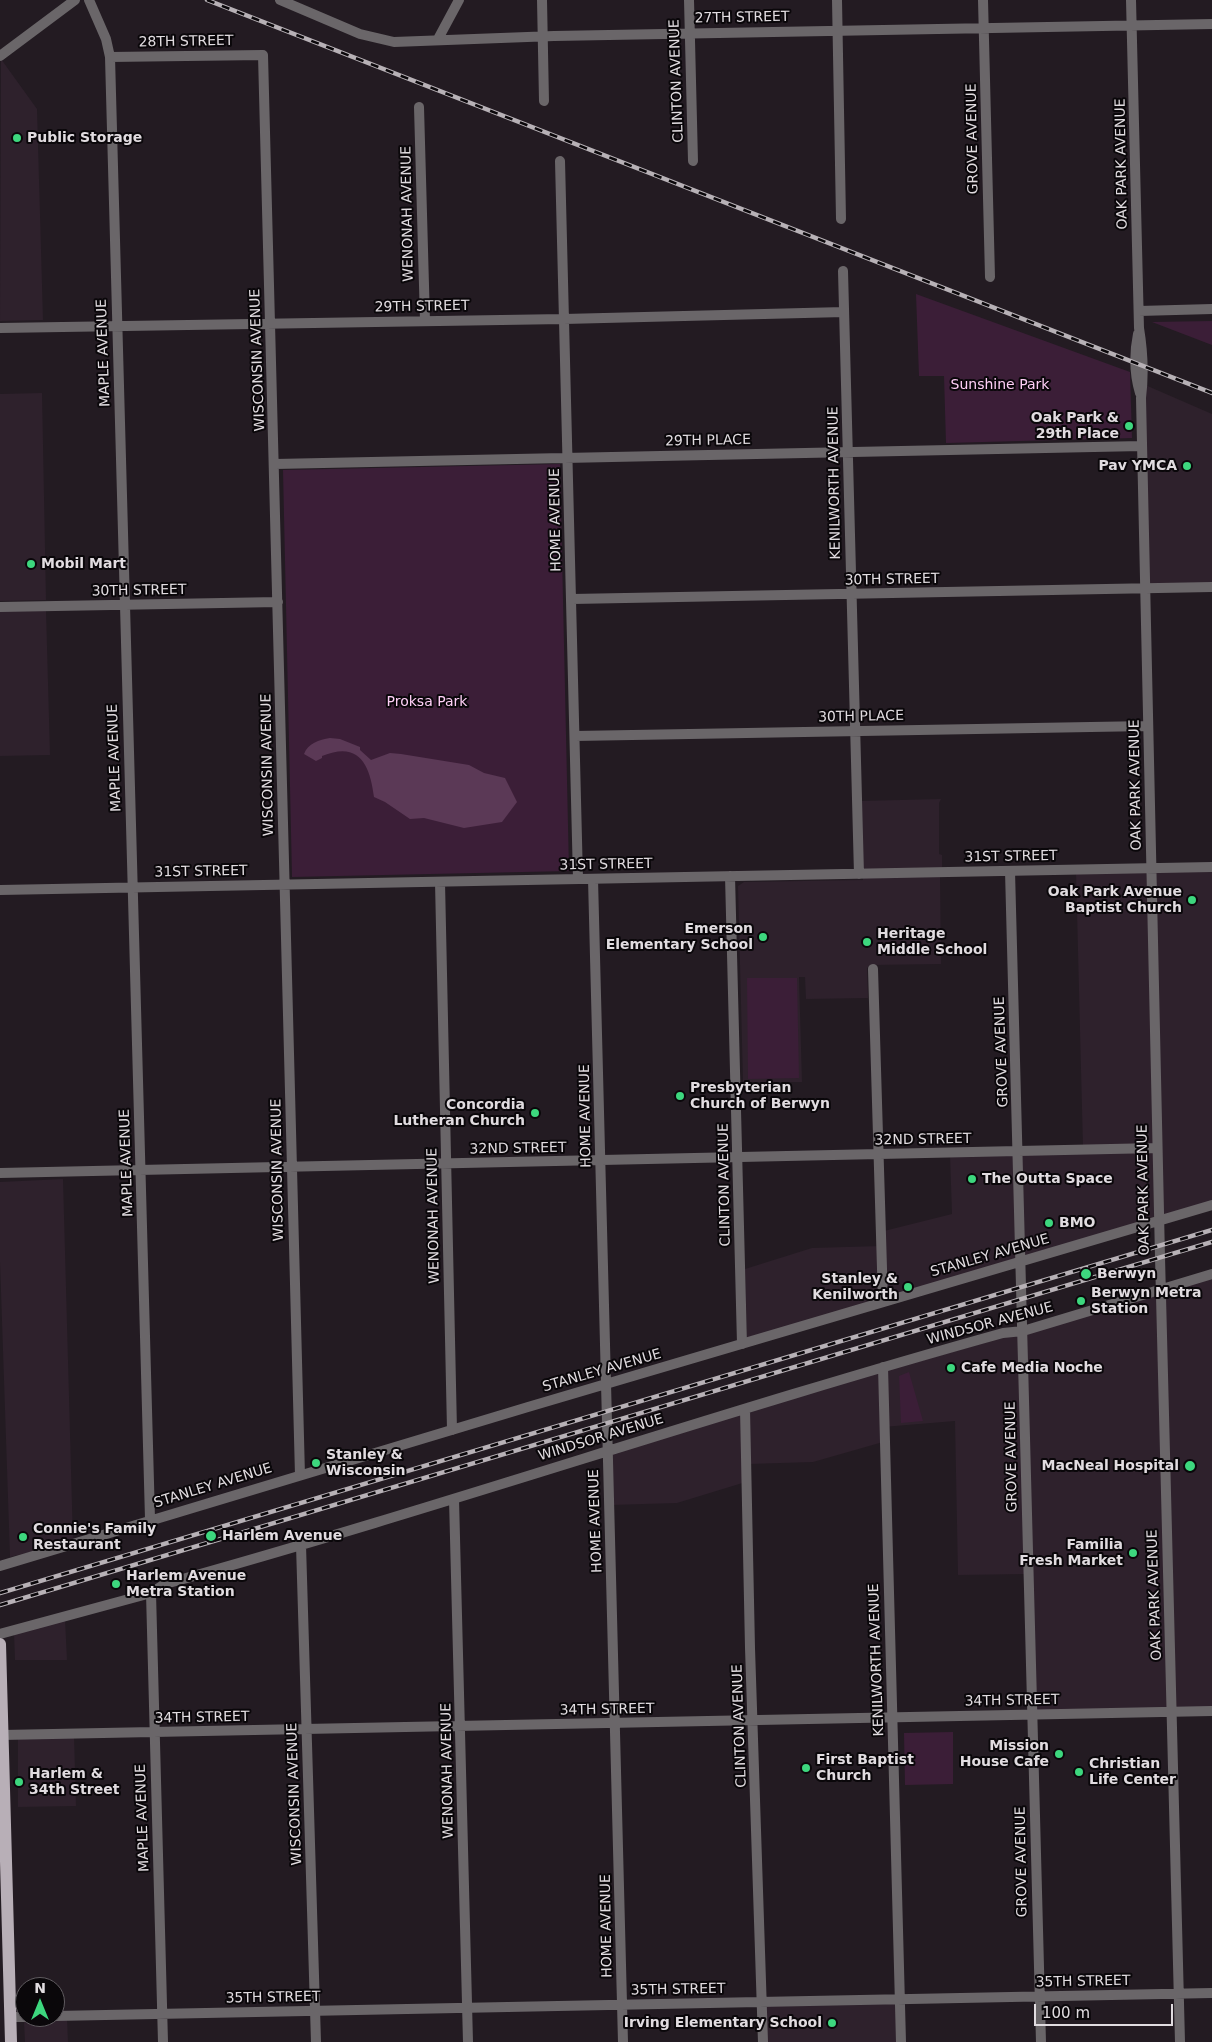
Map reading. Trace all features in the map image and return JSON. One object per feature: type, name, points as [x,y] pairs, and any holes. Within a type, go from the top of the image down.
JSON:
[{"type":"main road","points":[[0,1644],[3,1886],[7,2012],[11,2042]]},
{"type":"street","points":[[0,56],[75,0]]},
{"type":"street","name":"MAPLE AVENUE","points":[[90,0],[106,39],[110,57],[150,1519]]},
{"type":"street","name":"27TH STREET","points":[[280,0],[296,3],[360,34],[394,42],[438,39],[689,33],[1212,24]]},
{"type":"street","points":[[438,39],[459,0]]},
{"type":"street","points":[[542,0],[544,101]]},
{"type":"street","name":"CLINTON AVENUE","points":[[689,0],[693,161]]},
{"type":"street","points":[[837,0],[841,219]]},
{"type":"street","name":"GROVE AVENUE","points":[[983,0],[990,277]]},
{"type":"street","name":"OAK PARK AVENUE","points":[[1131,0],[1140,328],[1135,350],[1135,378],[1141,398],[1160,1290],[1180,2042]]},
{"type":"street","name":"28TH STREET","points":[[110,57],[263,55]]},
{"type":"street","name":"WISCONSIN AVENUE","points":[[263,55],[300,1475]]},
{"type":"street","name":"WENONAH AVENUE","points":[[419,106],[425,321]]},
{"type":"street","name":"HOME AVENUE","points":[[560,161],[569,457],[578,879]]},
{"type":"street","name":"KENILWORTH AVENUE","points":[[843,272],[859,874]]},
{"type":"street","points":[[1139,311],[1212,309]]},
{"type":"street","name":"29TH STREET","points":[[0,328],[564,319],[844,312]]},
{"type":"street","name":"29TH PLACE","points":[[275,464],[1142,446]]},
{"type":"street","name":"30TH STREET","points":[[572,599],[1212,587]]},
{"type":"street","name":"30TH STREET","points":[[0,607],[278,602]]},
{"type":"street","name":"30TH PLACE","points":[[575,736],[1148,726]]},
{"type":"street","name":"31ST STREET","points":[[0,890],[1212,867]]},
{"type":"street","name":"GROVE AVENUE","points":[[1010,871],[1040,2042]]},
{"type":"street","name":"CLINTON AVENUE","points":[[730,876],[739,1159],[742,1344]]},
{"type":"street","name":"HOME AVENUE","points":[[593,879],[623,2042]]},
{"type":"street","name":"WENONAH AVENUE","points":[[440,882],[452,1430]]},
{"type":"street","points":[[873,969],[883,1302]]},
{"type":"street","name":"32ND STREET","points":[[0,1173],[739,1159],[1157,1148]]},
{"type":"street","name":"STANLEY AVENUE","points":[[0,1566],[150,1519],[1212,1205]]},
{"type":"street","name":"WINDSOR AVENUE","points":[[0,1634],[151,1593],[165,1584],[454,1499],[608,1450],[883,1367],[1003,1333],[1023,1331],[1212,1274]]},
{"type":"street","name":"KENILWORTH AVENUE","points":[[883,1367],[901,2042]]},
{"type":"street","name":"CLINTON AVENUE","points":[[745,1410],[763,2042]]},
{"type":"street","name":"WENONAH AVENUE","points":[[454,1499],[468,2042]]},
{"type":"street","name":"WISCONSIN AVENUE","points":[[300,1545],[316,2042]]},
{"type":"street","name":"MAPLE AVENUE","points":[[151,1593],[163,2042]]},
{"type":"street","name":"34TH STREET","points":[[2,1735],[1212,1711]]},
{"type":"street","name":"35TH STREET","points":[[65,2016],[1212,1993]]},
{"type":"shaded area","points":[[1,59],[37,109],[43,320],[0,321]]},
{"type":"shaded area","points":[[1143,384],[1212,414],[1212,585],[1147,586]]},
{"type":"shaded area","points":[[42,393],[46,600],[0,601],[0,394]]},
{"type":"shaded area","points":[[46,610],[50,755],[0,756],[0,611]]},
{"type":"shaded area","points":[[330,738],[340,739],[360,747],[360,750],[371,760],[390,753],[469,765],[484,773],[505,778],[517,802],[502,822],[464,828],[424,818],[410,819],[374,797],[370,775],[366,766],[354,754],[346,751],[335,752],[322,756],[322,758],[316,761],[304,754],[311,745]]},
{"type":"shaded area","points":[[941,799],[939,803],[939,854],[942,855],[940,875],[941,964],[870,965],[867,968],[868,998],[806,999],[805,977],[799,977],[802,1082],[743,1082],[738,886],[744,882],[863,880],[860,801]]},
{"type":"shaded area","points":[[1212,869],[1212,1203],[1160,1220],[1159,1150],[1083,1148],[1076,872]]},
{"type":"shaded area","points":[[1156,1150],[1157,1220],[1022,1259],[1020,1153]]},
{"type":"shaded area","points":[[1017,1153],[1020,1260],[886,1299],[884,1231],[952,1214],[950,1155]]},
{"type":"shaded area","points":[[63,1179],[73,1542],[10,1557],[0,1262],[0,1182]]},
{"type":"shaded area","points":[[881,1246],[881,1300],[747,1339],[745,1269],[812,1248]]},
{"type":"shaded area","points":[[1212,1276],[1212,1709],[1034,1713],[1025,1333]]},
{"type":"shaded area","points":[[1021,1333],[1027,1574],[958,1575],[955,1421],[883,1427],[883,1442],[813,1462],[749,1464],[749,1481],[677,1503],[611,1505],[610,1453],[881,1372]]},
{"type":"shaded area","points":[[65,1619],[67,1660],[15,1660],[14,1633]]},
{"type":"shaded area","points":[[74,1735],[76,1806],[18,1807],[18,1737]]},
{"type":"shaded area","name":"Irving Elementary School","points":[[897,2001],[898,2042],[766,2042],[765,2004]]},
{"type":"shaded area","points":[[65,2018],[67,2018],[68,2042],[25,2042],[24,2027],[65,2027]]},
{"type":"green space","name":"Sunshine Park","points":[[916,294],[1130,372],[1132,438],[946,443],[944,376],[919,376]]},
{"type":"green space","points":[[1212,321],[1212,345],[1152,322]]},
{"type":"green space","name":"Proksa Park","points":[[560,464],[569,871],[292,877],[283,470]]},
{"type":"green space","points":[[747,978],[797,978],[799,1078],[748,1079]]},
{"type":"green space","points":[[909,1372],[923,1421],[901,1423],[899,1376]]},
{"type":"green space","points":[[953,1732],[953,1784],[905,1785],[904,1733]]},
{"type":"railway","points":[[207,0],[1212,393]]},
{"type":"railway","points":[[0,1593],[1212,1230]]},
{"type":"railway","points":[[0,1605],[1212,1242]]},
{"type":"place","name":"Public Storage","points":[[17,138]]},
{"type":"place","name":"Oak Park & 29th Place","points":[[1129,426]]},
{"type":"place","name":"Pav YMCA","points":[[1187,466]]},
{"type":"place","name":"Mobil Mart","points":[[31,564]]},
{"type":"place","name":"Oak Park Avenue Baptist Church","points":[[1192,900]]},
{"type":"place","name":"Emerson Elementary School","points":[[763,937]]},
{"type":"place","name":"Heritage Middle School","points":[[867,942]]},
{"type":"place","name":"Presbyterian Church of Berwyn","points":[[680,1096]]},
{"type":"place","name":"Concordia Lutheran Church","points":[[535,1113]]},
{"type":"place","name":"The Outta Space","points":[[972,1179]]},
{"type":"place","name":"BMO","points":[[1049,1223]]},
{"type":"place","name":"Berwyn","points":[[1086,1274]]},
{"type":"place","name":"Stanley & Kenilworth","points":[[908,1287]]},
{"type":"place","name":"Berwyn Metra Station","points":[[1081,1301]]},
{"type":"place","name":"Cafe Media Noche","points":[[951,1368]]},
{"type":"place","name":"Stanley & Wisconsin","points":[[316,1463]]},
{"type":"place","name":"MacNeal Hospital","points":[[1190,1466]]},
{"type":"place","name":"Harlem Avenue","points":[[211,1536]]},
{"type":"place","name":"Connie's Family Restaurant","points":[[23,1537]]},
{"type":"place","name":"Familia Fresh Market","points":[[1133,1553]]},
{"type":"place","name":"Harlem Avenue Metra Station","points":[[116,1584]]},
{"type":"place","name":"Mission House Cafe","points":[[1059,1754]]},
{"type":"place","name":"First Baptist Church","points":[[806,1768]]},
{"type":"place","name":"Christian Life Center","points":[[1079,1772]]},
{"type":"place","name":"Harlem & 34th Street","points":[[19,1782]]},
{"type":"place","name":"Irving Elementary School","points":[[832,2023]]}]
